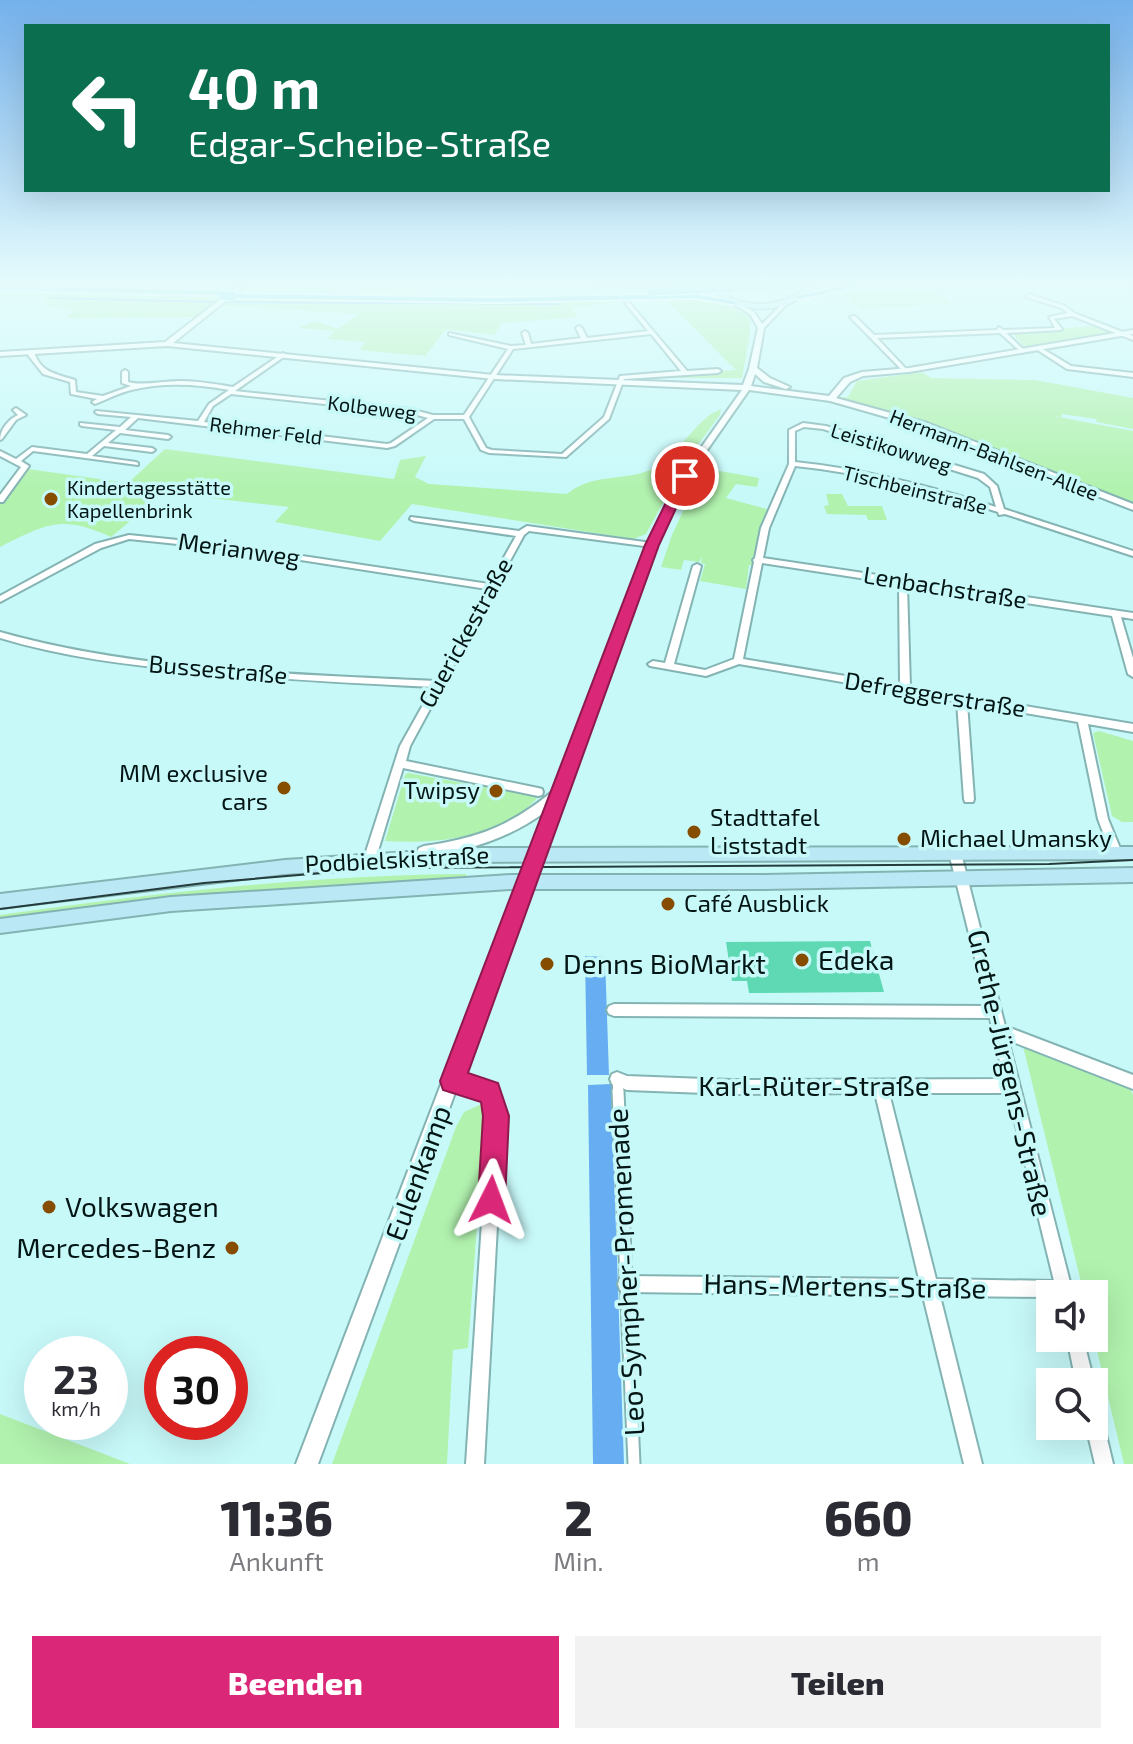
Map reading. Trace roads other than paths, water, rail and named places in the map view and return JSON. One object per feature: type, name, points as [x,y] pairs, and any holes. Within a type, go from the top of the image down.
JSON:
[{"type":"main road","name":"Podbielskistraße","points":[[0,901],[131,883],[369,861],[537,853],[1133,853]]},
{"type":"main road","name":"Podbielskistraße","points":[[0,926],[171,904],[526,881],[1133,875]]},
{"type":"street","name":"Hermann-Bahlsen-Allee","points":[[0,354],[27,352]]},
{"type":"street","points":[[32,352],[45,373],[73,381],[73,393],[103,398]]},
{"type":"street","name":"Hermann-Bahlsen-Allee","points":[[255,352],[494,377],[747,387],[831,399],[936,429],[1133,507]]},
{"type":"street","points":[[508,352],[466,417],[486,451],[564,456],[607,418],[618,382],[625,375],[718,371]]},
{"type":"street","points":[[669,352],[685,372]]},
{"type":"street","name":"Eulenkamp","points":[[307,1464],[652,545],[685,476],[740,403],[756,352]]},
{"type":"street","points":[[887,352],[904,370]]},
{"type":"street","points":[[831,399],[852,377],[1014,352]]},
{"type":"street","points":[[1045,352],[1069,368],[1133,375]]},
{"type":"street","name":"Rehmer Feld","points":[[283,355],[211,405],[200,423],[387,446],[433,417]]},
{"type":"street","name":"Hermann-Bahlsen-Allee","points":[[753,369],[767,380],[808,395]]},
{"type":"street","points":[[125,372],[125,383],[133,385]]},
{"type":"street","name":"Kolbeweg","points":[[133,385],[169,383],[410,411],[433,417],[466,417]]},
{"type":"street","points":[[95,402],[133,385]]},
{"type":"street","points":[[1,437],[14,419],[23,415],[16,410]]},
{"type":"street","points":[[98,412],[200,423]]},
{"type":"street","points":[[136,464],[85,458],[137,416]]},
{"type":"street","points":[[82,424],[168,437]]},
{"type":"street","name":"Leistikowweg","points":[[792,464],[793,428],[803,425],[824,427],[985,479],[993,486],[1002,513]]},
{"type":"street","points":[[103,444],[152,450]]},
{"type":"street","points":[[16,462],[32,449],[88,456]]},
{"type":"street","points":[[0,453],[25,466],[0,500]]},
{"type":"street","points":[[653,664],[706,673],[738,661],[757,560],[773,505],[792,464]]},
{"type":"street","name":"Tischbeinstraße","points":[[792,464],[886,480],[1133,554]]},
{"type":"street","points":[[414,519],[521,534]]},
{"type":"street","name":"Guerickestraße","points":[[369,861],[405,746],[521,534],[527,528],[652,545]]},
{"type":"street","name":"Merianweg","points":[[0,599],[98,546],[129,537],[236,548],[491,587]]},
{"type":"street","name":"Lenbachstraße","points":[[757,560],[1133,616]]},
{"type":"street","points":[[669,666],[697,566]]},
{"type":"street","points":[[903,582],[905,689]]},
{"type":"street","points":[[1116,615],[1133,674]]},
{"type":"street","name":"Bussestraße","points":[[0,635],[37,646],[141,663],[249,674],[438,684]]},
{"type":"street","name":"Defreggerstraße","points":[[738,661],[1133,728]]},
{"type":"street","points":[[962,699],[969,799]]},
{"type":"street","points":[[1082,719],[1103,819],[1116,853]]},
{"type":"street","points":[[399,763],[538,792]]},
{"type":"street","points":[[369,861],[487,840],[522,823],[560,792]]},
{"type":"street","name":"Grethe-Jürgens-Straße","points":[[955,853],[964,879],[1061,1280]]},
{"type":"street","points":[[614,1010],[995,1012]]},
{"type":"street","points":[[999,1030],[1133,1082]]},
{"type":"street","name":"Karl-Rüter-Straße","points":[[617,1079],[627,1083],[677,1086],[1013,1086]]},
{"type":"street","name":"Leo-Sympher-Promenade","points":[[617,1079],[634,1464]]},
{"type":"street","points":[[452,1081],[489,1092],[496,1116],[475,1464]]},
{"type":"street","points":[[880,1087],[973,1464]]},
{"type":"street","name":"Hans-Mertens-Straße","points":[[626,1284],[1036,1290]]},
{"type":"street","points":[[1098,1440],[1104,1464]]},
{"type":"water","points":[[585,956],[605,957],[609,1075],[587,1075]]},
{"type":"water","points":[[611,1084],[624,1464],[593,1464],[588,1085]]},
{"type":"tram line","points":[[0,909],[204,883],[383,868],[1049,864],[1133,860]]},
{"type":"place","name":"Kindertagesstätte Kapellenbrink","points":[[51,499]]},
{"type":"place","name":"MM exclusive cars","points":[[284,788]]},
{"type":"place","name":"Twipsy","points":[[496,791]]},
{"type":"place","name":"Stadttafel Liststadt","points":[[694,832]]},
{"type":"place","name":"Michael Umansky","points":[[904,839]]},
{"type":"place","name":"Café Ausblick","points":[[668,904]]},
{"type":"place","name":"Edeka","points":[[802,960]]},
{"type":"place","name":"Denns BioMarkt","points":[[547,964]]},
{"type":"place","name":"Volkswagen","points":[[49,1207]]},
{"type":"place","name":"Mercedes-Benz","points":[[232,1248]]}]
